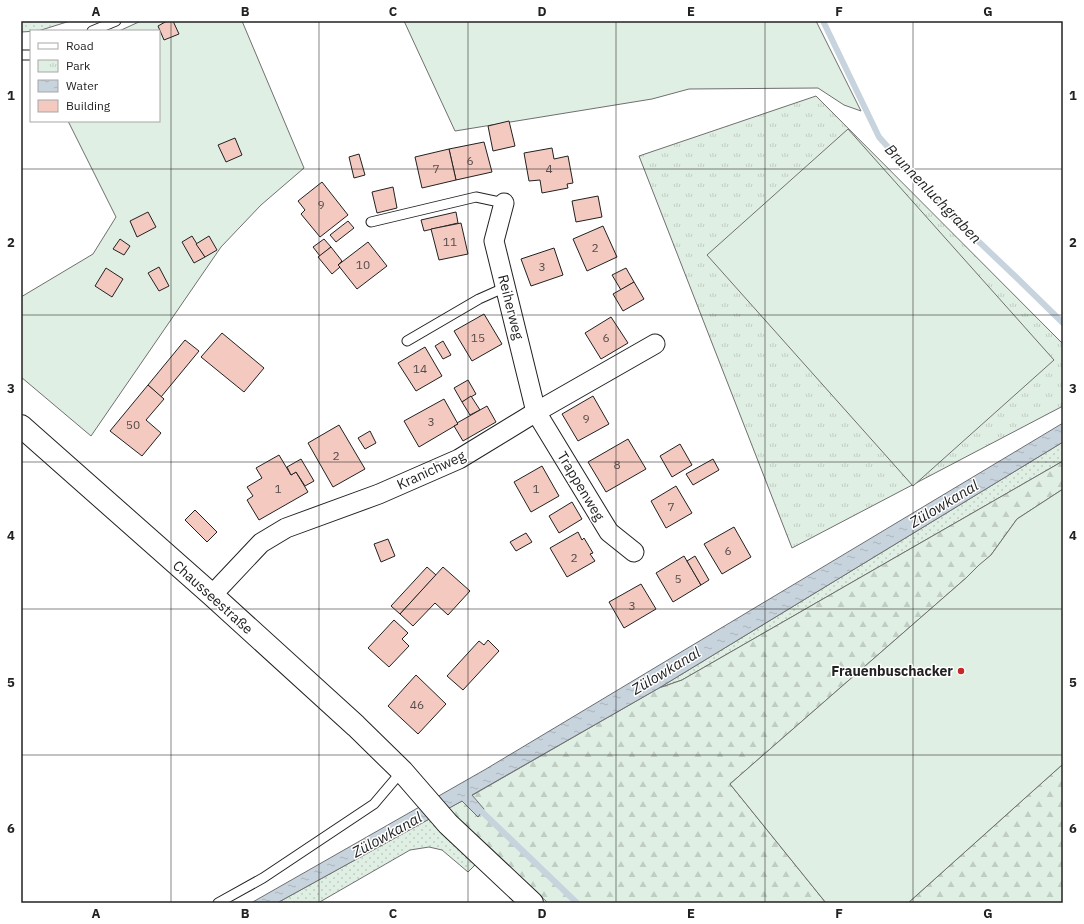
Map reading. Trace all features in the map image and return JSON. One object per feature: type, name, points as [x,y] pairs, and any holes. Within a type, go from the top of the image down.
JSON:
[{"type":"street","name":"Reiherweg","points":[[504,203],[494,241],[536,412]]},
{"type":"street","name":"Kranichweg","points":[[212,595],[261,544],[286,528],[379,494],[459,459],[536,412],[655,344]]},
{"type":"street","name":"Trappenweg","points":[[536,412],[609,532],[634,552]]},
{"type":"street","name":"Chausseestraße","points":[[21,426],[212,595],[356,726],[402,771],[448,824],[532,903]]},
{"type":"lane","points":[[94,30],[116,21]]},
{"type":"lane","points":[[371,222],[476,197],[504,203]]},
{"type":"lane","points":[[408,340],[479,299],[506,287]]},
{"type":"lane","points":[[218,903],[263,878],[374,804],[402,771]]},
{"type":"green space","points":[[21,21],[70,21],[41,30],[21,32]]},
{"type":"green space","points":[[141,21],[242,21],[304,168],[261,205],[221,247],[91,436],[21,377],[21,297],[93,254],[116,217],[68,122],[160,122],[160,30],[121,30]]},
{"type":"green space","points":[[404,21],[816,21],[861,111],[844,105],[818,88],[689,89],[652,99],[455,131]]},
{"type":"green space","points":[[816,96],[1063,344],[1063,406],[792,548],[639,156]]},
{"type":"green space","points":[[848,129],[1054,360],[913,486],[707,255]]},
{"type":"green space","points":[[1063,442],[1063,461],[682,680],[659,688]]},
{"type":"green space","points":[[1063,461],[1063,489],[1017,519],[991,555],[730,784],[826,903],[548,903],[447,809],[462,801],[478,817],[484,809],[471,796],[659,688],[682,680]]},
{"type":"green space","name":"Frauenbuschacker","points":[[1063,489],[1063,764],[908,903],[826,903],[730,784],[991,555],[1017,519]]},
{"type":"green space","points":[[1063,764],[1063,903],[908,903]]},
{"type":"green space","points":[[429,819],[477,863],[468,872],[442,850],[429,847],[410,850],[318,903],[277,903]]},
{"type":"water","name":"Zülowkanal","points":[[1063,423],[1063,442],[659,688],[472,795],[484,809],[478,817],[462,801],[277,903],[251,903],[486,769]]},
{"type":"building","points":[[167,21],[173,21],[179,34],[164,40],[158,26]]},
{"type":"building","points":[[509,121],[515,146],[493,151],[488,126]]},
{"type":"building","points":[[235,138],[242,155],[226,162],[218,145]]},
{"type":"building","points":[[484,142],[492,172],[456,180],[449,149]]},
{"type":"building","points":[[552,148],[554,159],[568,156],[573,183],[567,184],[568,188],[542,193],[540,180],[529,181],[524,153]]},
{"type":"building","points":[[449,149],[456,180],[422,188],[415,157]]},
{"type":"building","points":[[359,154],[365,175],[354,178],[349,157]]},
{"type":"building","points":[[322,182],[348,215],[320,237],[301,214],[305,210],[298,201]]},
{"type":"building","points":[[393,187],[397,208],[377,213],[372,192]]},
{"type":"building","points":[[598,196],[602,217],[576,222],[572,201]]},
{"type":"building","points":[[148,212],[156,227],[137,237],[130,221]]},
{"type":"building","points":[[456,212],[458,223],[424,231],[421,220]]},
{"type":"building","points":[[348,221],[354,228],[336,242],[330,235]]},
{"type":"building","points":[[461,223],[468,254],[439,260],[431,229]]},
{"type":"building","points":[[603,226],[617,257],[587,271],[573,239]]},
{"type":"building","points":[[192,236],[205,257],[194,263],[182,242]]},
{"type":"building","points":[[209,236],[217,250],[205,257],[196,244]]},
{"type":"building","points":[[120,239],[130,246],[124,255],[113,249]]},
{"type":"building","points":[[324,239],[331,247],[320,256],[313,247]]},
{"type":"building","points":[[368,242],[387,266],[357,289],[338,265]]},
{"type":"building","points":[[331,247],[342,261],[338,265],[340,267],[332,274],[318,257]]},
{"type":"building","points":[[554,248],[563,275],[531,286],[521,259]]},
{"type":"building","points":[[159,267],[169,286],[159,291],[148,273]]},
{"type":"building","points":[[106,268],[123,279],[112,297],[95,286]]},
{"type":"building","points":[[626,268],[634,282],[621,290],[612,275]]},
{"type":"building","points":[[634,282],[644,299],[623,311],[613,294]]},
{"type":"building","points":[[484,314],[502,344],[472,361],[454,331]]},
{"type":"building","points":[[611,317],[628,343],[601,359],[585,333]]},
{"type":"building","points":[[222,333],[264,368],[244,392],[201,357]]},
{"type":"building","points":[[185,340],[199,351],[161,397],[148,385]]},
{"type":"building","points":[[443,341],[451,355],[443,359],[435,346]]},
{"type":"building","points":[[425,347],[442,376],[416,391],[398,363]]},
{"type":"building","points":[[468,380],[476,394],[462,402],[454,388]]},
{"type":"building","points":[[148,385],[164,399],[146,420],[161,433],[142,456],[110,431]]},
{"type":"building","points":[[471,396],[480,410],[470,415],[462,402]]},
{"type":"building","points":[[593,396],[609,424],[578,441],[562,414]]},
{"type":"building","points":[[444,399],[458,424],[419,447],[404,421]]},
{"type":"building","points":[[487,406],[496,422],[463,441],[454,426]]},
{"type":"building","points":[[339,425],[365,469],[333,487],[308,443]]},
{"type":"building","points":[[370,431],[376,443],[365,449],[358,438]]},
{"type":"building","points":[[628,439],[646,469],[606,492],[588,462]]},
{"type":"building","points":[[680,444],[692,465],[672,477],[660,456]]},
{"type":"building","points":[[279,455],[291,475],[296,472],[308,492],[259,520],[247,500],[253,496],[247,487],[262,478],[256,468]]},
{"type":"building","points":[[301,459],[314,481],[305,486],[296,472],[291,475],[287,467]]},
{"type":"building","points":[[713,459],[719,470],[693,485],[686,474]]},
{"type":"building","points":[[542,466],[559,496],[531,512],[514,482]]},
{"type":"building","points":[[676,486],[692,513],[666,528],[651,501]]},
{"type":"building","points":[[572,502],[582,519],[559,533],[549,516]]},
{"type":"building","points":[[195,510],[217,532],[207,542],[185,520]]},
{"type":"building","points":[[734,527],[751,557],[722,574],[704,544]]},
{"type":"building","points":[[578,532],[582,540],[584,538],[593,553],[590,554],[595,561],[567,577],[550,548]]},
{"type":"building","points":[[526,533],[532,542],[516,551],[510,542]]},
{"type":"building","points":[[388,539],[395,556],[381,562],[374,544]]},
{"type":"building","points":[[684,556],[701,585],[673,602],[656,573]]},
{"type":"building","points":[[695,556],[709,580],[701,585],[687,561]]},
{"type":"building","points":[[427,567],[436,575],[400,614],[391,606]]},
{"type":"building","points":[[443,567],[470,591],[448,615],[435,603],[413,626],[400,614]]},
{"type":"building","points":[[641,584],[656,609],[624,628],[609,602]]},
{"type":"building","points":[[394,620],[408,633],[402,639],[409,646],[389,667],[368,648]]},
{"type":"building","points":[[488,640],[499,651],[463,690],[447,676],[479,641],[484,645]]},
{"type":"building","points":[[416,675],[446,704],[418,734],[388,706]]},
{"type":"waterway","name":"Brunnenluchgraben","points":[[823,21],[879,137],[935,200],[1063,323]]},
{"type":"waterway","points":[[477,807],[577,903]]},
{"type":"place","name":"Frauenbuschacker","points":[[961,671]]}]
